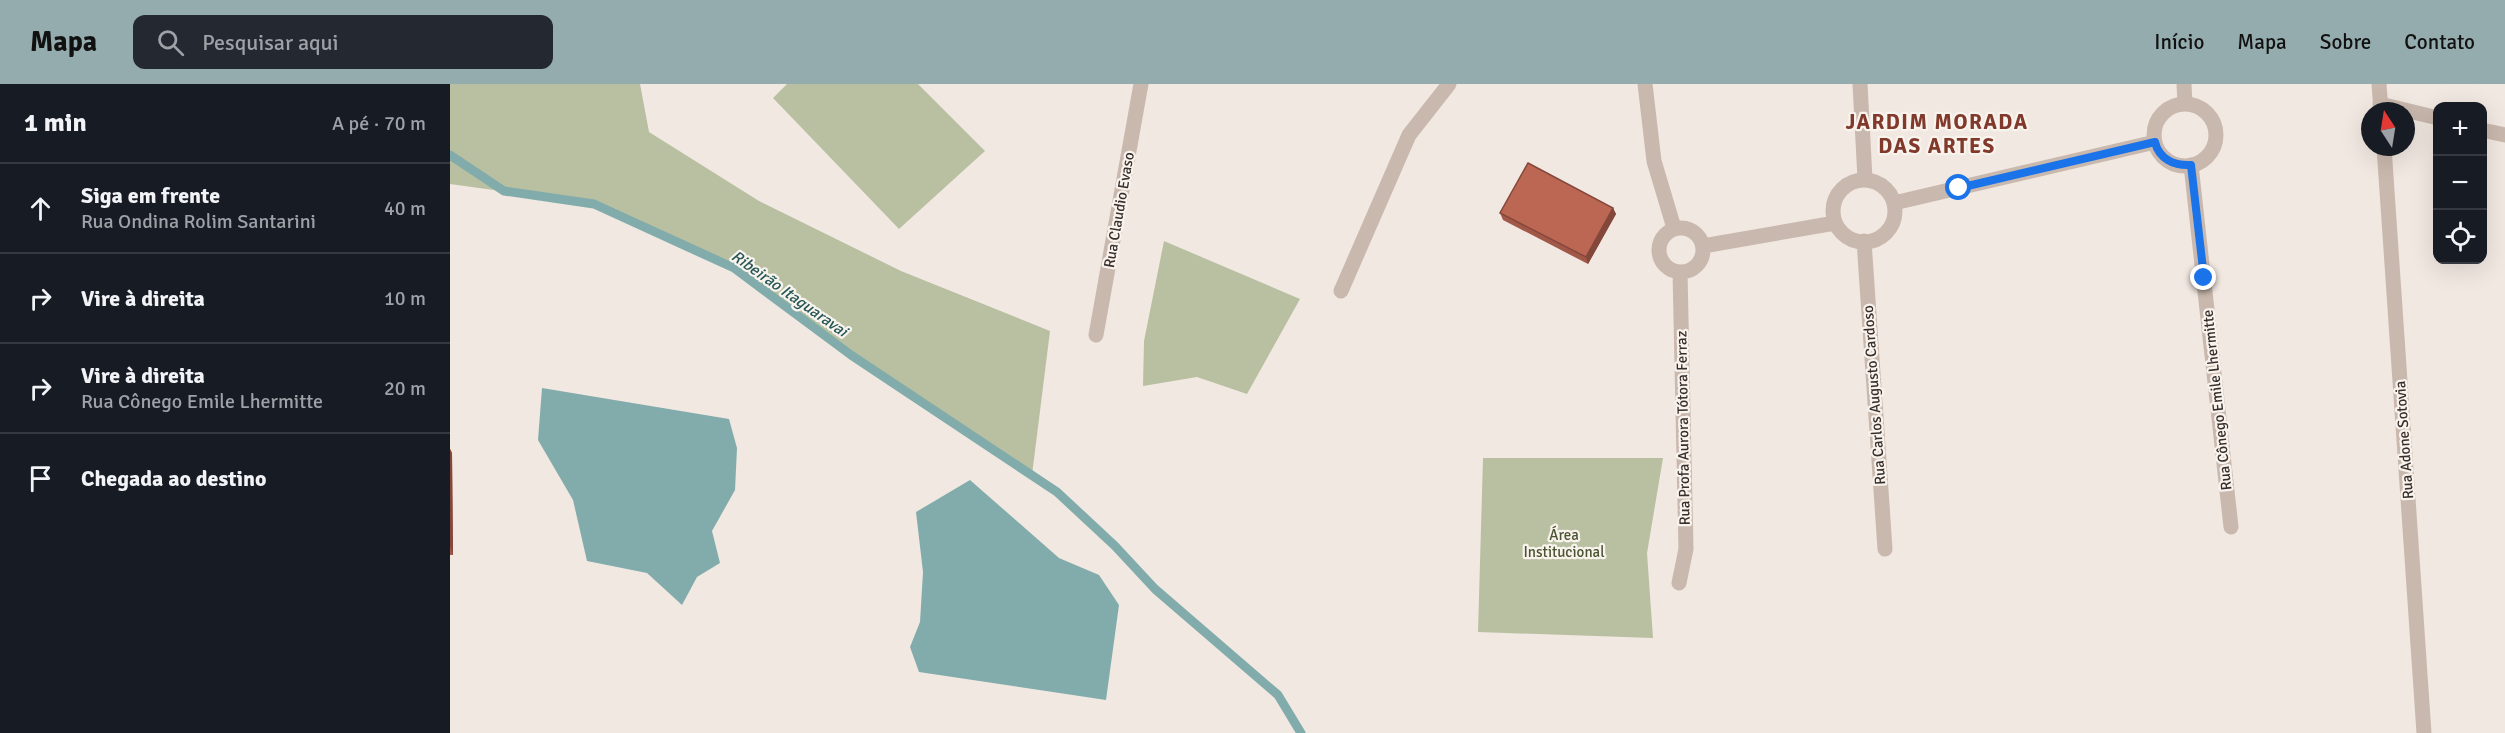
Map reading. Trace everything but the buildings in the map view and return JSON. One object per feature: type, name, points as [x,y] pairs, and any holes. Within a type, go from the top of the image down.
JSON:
[{"type":"street","name":"Rua Claudio Evaso","points":[[1096,335],[1141,84]]},
{"type":"street","points":[[1341,291],[1409,135],[1449,84]]},
{"type":"street","points":[[1645,84],[1654,161],[1674,228]]},
{"type":"street","points":[[1860,84],[1865,179]]},
{"type":"street","points":[[2184,84],[2186,104]]},
{"type":"street","points":[[2379,84],[2380,102]]},
{"type":"street","points":[[2186,104],[2204,111],[2211,118],[2216,137],[2208,155],[2191,165],[2180,166],[2162,156],[2155,142],[2155,126],[2160,117],[2176,105],[2186,104]]},
{"type":"street","points":[[2415,114],[2433,117]]},
{"type":"street","points":[[2487,131],[2505,135]]},
{"type":"street","points":[[1894,203],[2155,142]]},
{"type":"street","name":"Rua Adone Sotovia","points":[[2385,156],[2424,733]]},
{"type":"street","name":"Rua Cônego Emile Lhermitte","points":[[2191,165],[2232,527]]},
{"type":"street","points":[[1865,179],[1883,186],[1894,203],[1895,213],[1887,231],[1880,237],[1864,241],[1850,238],[1835,223],[1834,202],[1839,193],[1855,181],[1865,179]]},
{"type":"street","points":[[1703,246],[1835,223]]},
{"type":"street","points":[[1682,227],[1696,233],[1703,246],[1701,261],[1696,267],[1680,272],[1668,269],[1658,250],[1663,236],[1674,228],[1682,227]]},
{"type":"street","name":"Rua Carlos Augusto Cardoso","points":[[1864,241],[1885,549]]},
{"type":"street","name":"Rua Profa Aurora Tótora Ferraz","points":[[1679,583],[1686,549],[1680,272]]},
{"type":"green space","points":[[450,84],[640,84],[649,132],[759,201],[901,271],[1050,331],[1032,475],[875,371],[734,268],[594,204],[450,184]]},
{"type":"green space","points":[[787,84],[918,84],[985,151],[899,229],[773,98]]},
{"type":"green space","points":[[1164,241],[1300,299],[1247,394],[1197,377],[1143,386],[1144,341]]},
{"type":"green space","name":"Área Institucional","points":[[1483,458],[1663,458],[1647,553],[1653,638],[1478,632]]},
{"type":"water","points":[[542,388],[729,419],[737,448],[735,490],[712,531],[720,563],[697,577],[682,605],[647,573],[587,561],[573,500],[538,440]]},
{"type":"water","points":[[970,480],[1059,558],[1099,575],[1119,605],[1106,700],[919,672],[910,647],[920,622],[923,572],[916,512]]},
{"type":"waterway","name":"Ribeirão Itaguaravai","points":[[450,155],[504,191],[594,204],[734,268],[851,355],[1057,492],[1115,546],[1155,589],[1278,695],[1301,733]]},
{"type":"district","name":"JARDIM MORADA DAS ARTES","points":[[1937,134]]},
{"type":"route","points":[[1959,188],[2155,142],[2162,156],[2170,162],[2180,166],[2191,165],[2204,278]]}]
